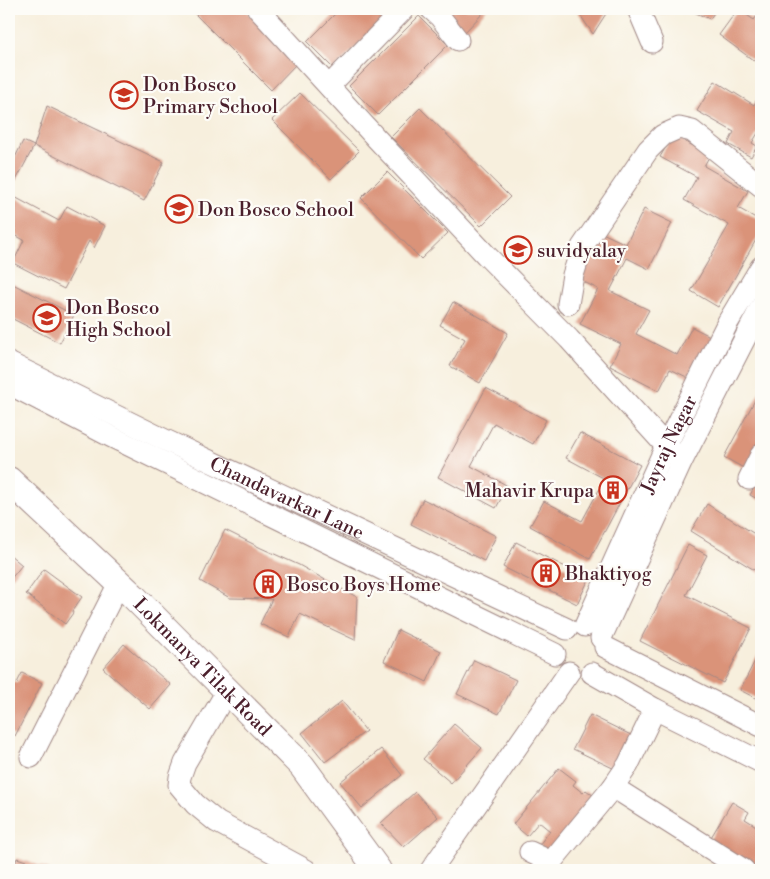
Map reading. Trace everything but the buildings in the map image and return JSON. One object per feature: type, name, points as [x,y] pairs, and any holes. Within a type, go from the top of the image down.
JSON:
[{"type":"main road","name":"Lokmanya Tilak Road","points":[[9,480],[224,696],[302,766],[378,870]]},
{"type":"main road","name":"Lokmanya Tilak Road","points":[[9,499],[116,588]]},
{"type":"main road","name":"Lokmanya Tilak Road","points":[[224,696],[368,870]]},
{"type":"street","points":[[258,9],[486,255],[569,339],[666,446],[682,461]]},
{"type":"street","points":[[329,86],[404,9]]},
{"type":"street","points":[[431,9],[440,17],[458,40]]},
{"type":"street","points":[[638,9],[652,42]]},
{"type":"street","points":[[568,304],[572,276],[582,247],[648,150],[663,135],[679,128],[692,131],[761,186]]},
{"type":"street","name":"Jayraj Nagar","points":[[621,571],[639,507],[666,446],[728,322],[761,266]]},
{"type":"street","name":"Jayraj Nagar","points":[[590,635],[621,571],[657,517],[682,461],[754,338],[761,307]]},
{"type":"street","points":[[728,322],[754,338]]},
{"type":"street","name":"Chandavarkar Lane","points":[[9,363],[163,439],[590,635],[761,726]]},
{"type":"street","name":"Chandavarkar Lane","points":[[9,384],[128,445],[556,654]]},
{"type":"street","points":[[749,479],[761,455]]},
{"type":"street","points":[[639,507],[657,517]]},
{"type":"street","points":[[31,757],[116,588]]},
{"type":"street","points":[[590,635],[604,657],[600,666],[592,673],[582,675],[564,670],[556,654],[556,644],[560,636],[590,635]]},
{"type":"street","points":[[431,870],[569,672]]},
{"type":"street","points":[[592,673],[655,709],[761,762]]},
{"type":"street","points":[[224,696],[185,763],[179,785],[195,804],[218,822],[306,870]]},
{"type":"street","points":[[530,852],[551,862],[613,787],[628,765],[655,709]]},
{"type":"street","points":[[613,787],[744,870]]},
{"type":"place","name":"Don Bosco Primary School","points":[[124,95]]},
{"type":"place","name":"Don Bosco School","points":[[179,209]]},
{"type":"place","name":"suvidyalay","points":[[518,250]]},
{"type":"place","name":"Don Bosco High School","points":[[47,318]]},
{"type":"place","name":"Mahavir Krupa","points":[[613,490]]},
{"type":"place","name":"Bhaktiyog","points":[[546,573]]},
{"type":"place","name":"Bosco Boys Home","points":[[268,584]]}]
